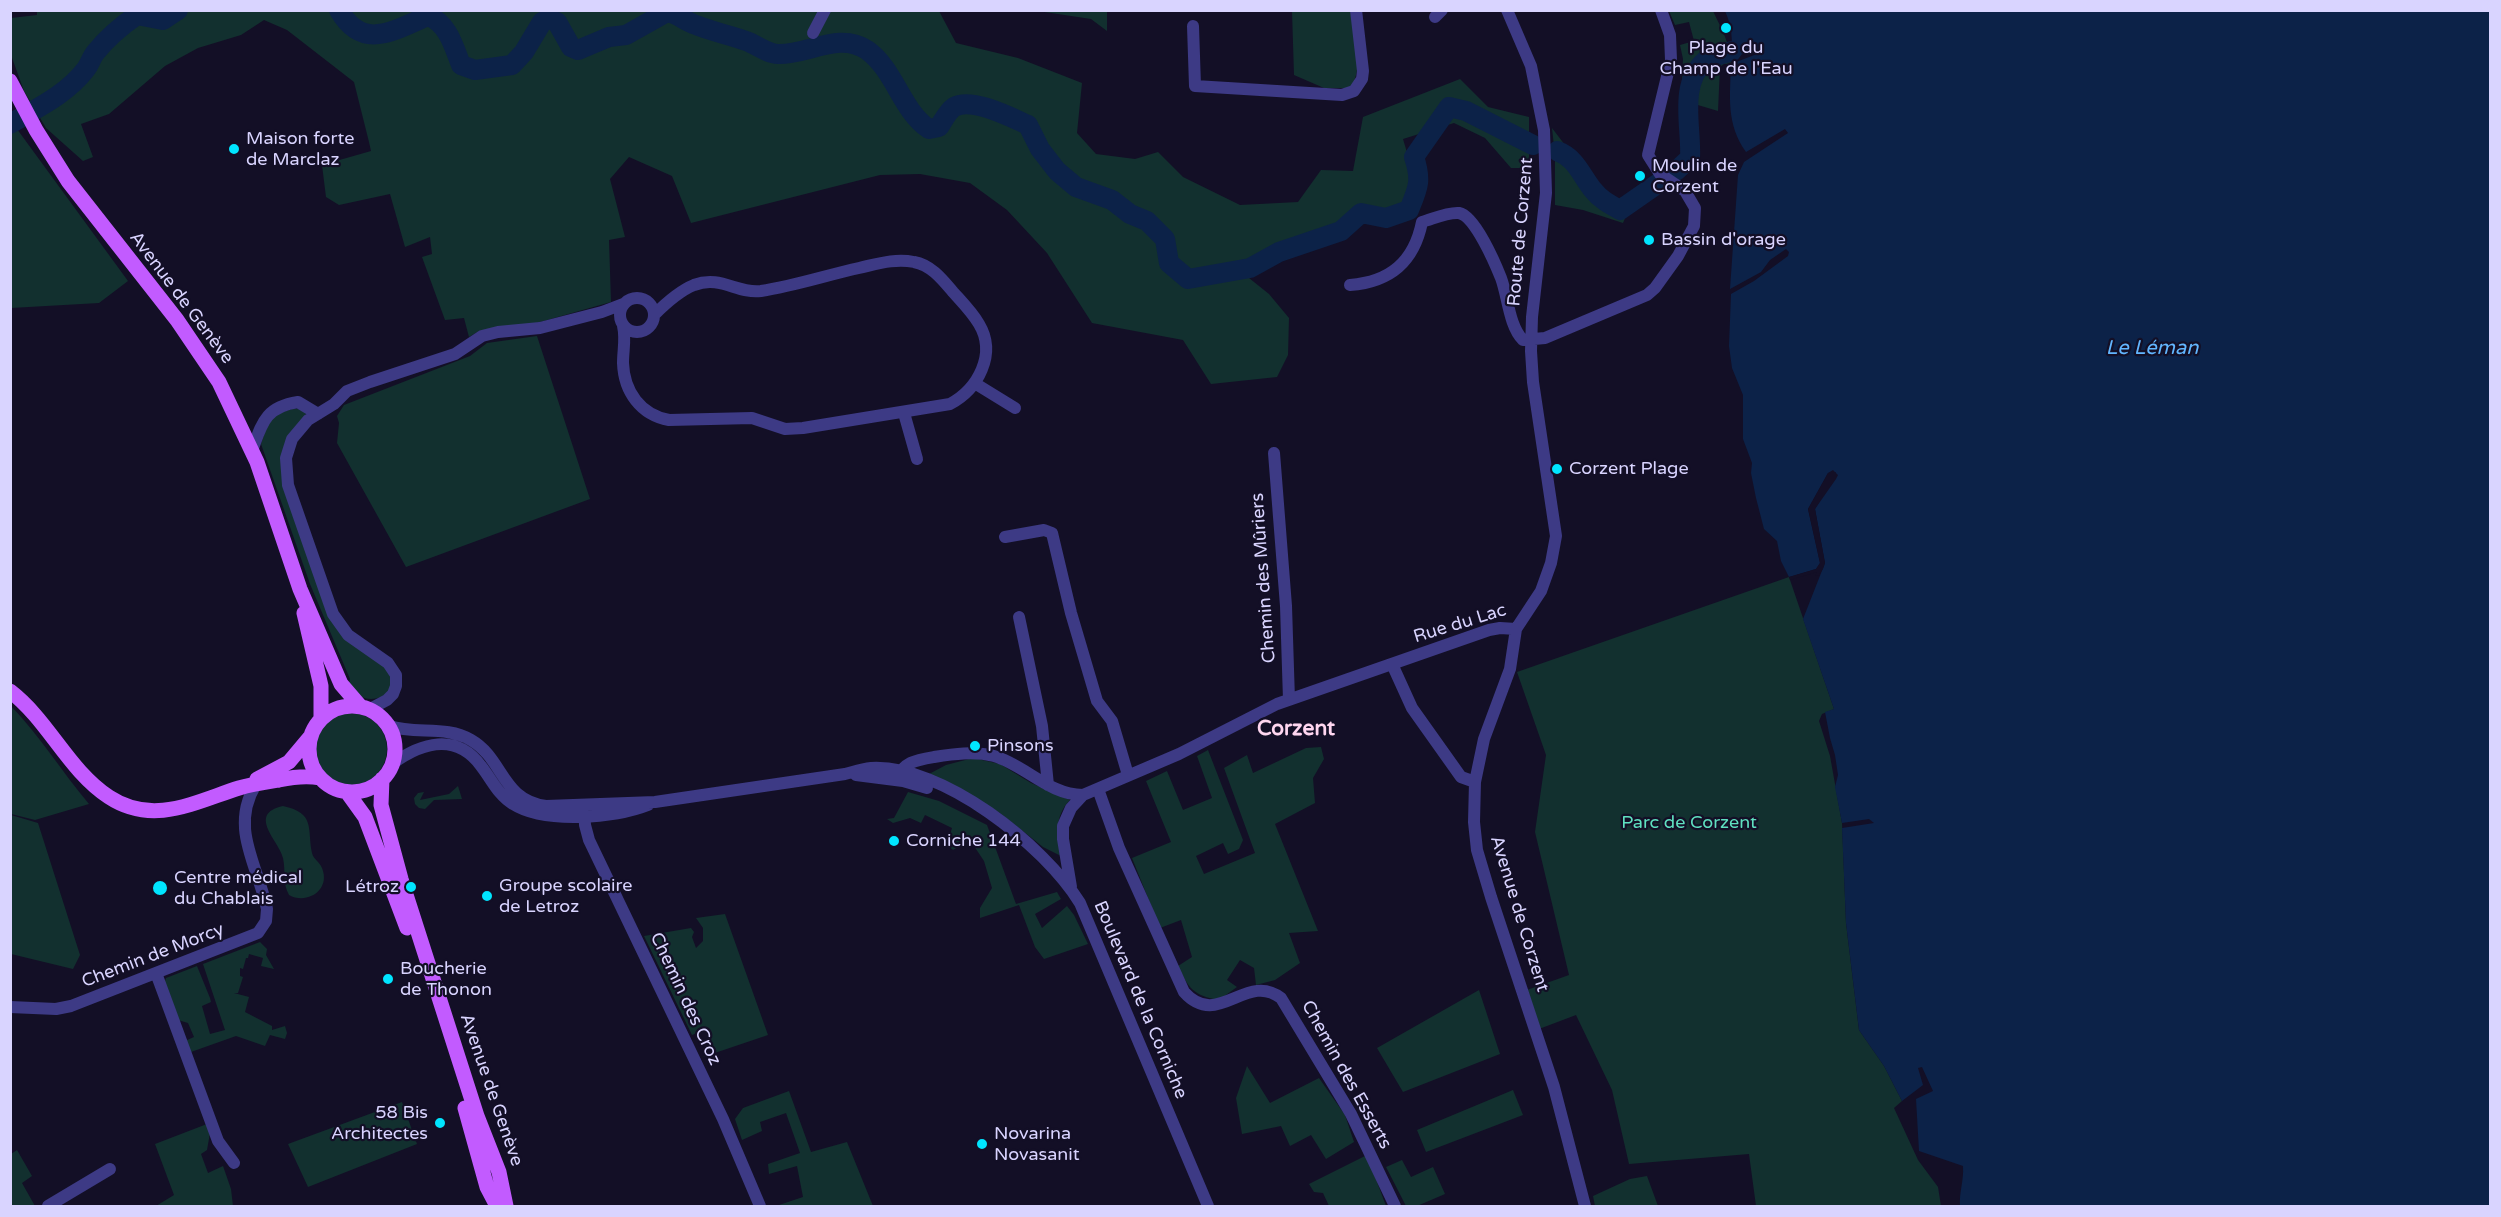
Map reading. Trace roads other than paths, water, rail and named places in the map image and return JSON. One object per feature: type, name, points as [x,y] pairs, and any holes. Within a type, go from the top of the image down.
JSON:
[{"type":"main road","name":"Avenue de Genève","points":[[10,81],[57,165],[86,206],[177,320],[205,359],[233,408],[252,451],[300,590],[341,684],[349,696],[365,707]]},
{"type":"main road","name":"Avenue de Genève","points":[[300,590],[307,636],[321,686],[321,718]]},
{"type":"main road","points":[[10,691],[28,707],[89,781],[125,806],[149,811],[173,811],[249,786],[301,776],[320,778]]},
{"type":"main road","points":[[249,786],[289,762],[310,737],[321,718],[339,707],[365,707],[378,714],[389,726],[395,748],[392,764],[382,779],[369,788],[346,792],[335,789],[320,778],[309,759],[310,737]]},
{"type":"main road","name":"Avenue de Genève","points":[[382,779],[380,795],[382,811],[401,879],[477,1116],[483,1150]]},
{"type":"main road","name":"Avenue de Genève","points":[[346,792],[365,817],[398,904],[467,1113],[506,1206]]},
{"type":"main road","name":"Avenue de Genève","points":[[490,1170],[498,1206]]},
{"type":"street","points":[[813,33],[825,10]]},
{"type":"street","points":[[1193,26],[1195,86],[1342,94],[1354,91],[1362,79],[1356,10]]},
{"type":"street","name":"Route de Corzent","points":[[1507,10],[1528,57]]},
{"type":"street","name":"Route de Corzent","points":[[1513,10],[1525,40],[1541,110],[1546,171],[1531,340]]},
{"type":"street","points":[[1350,285],[1370,284],[1398,269],[1418,242],[1422,222],[1453,213],[1462,213],[1470,219],[1489,251],[1523,340],[1545,338],[1643,297],[1660,282],[1684,246],[1696,217],[1694,203],[1687,193],[1664,177],[1648,155],[1671,60],[1670,34],[1661,10]]},
{"type":"street","points":[[623,304],[620,309],[625,351],[623,363],[629,387],[636,402],[657,418],[680,421],[752,418],[785,429],[950,404],[969,392],[976,384],[983,369],[986,352],[980,325],[938,274],[914,262],[890,261],[760,291],[711,281],[693,285],[669,299],[654,315]]},
{"type":"street","points":[[365,707],[387,700],[393,694],[396,675],[388,663],[348,635],[337,622],[288,485],[286,458],[292,439],[308,420],[334,404],[347,391],[455,354],[482,336],[540,328],[602,312],[634,297],[646,300],[669,299]]},
{"type":"street","points":[[625,351],[640,332],[650,326],[654,309],[646,300]]},
{"type":"street","points":[[602,312],[622,323],[629,330],[640,332]]},
{"type":"street","name":"Rue du Lac","points":[[1083,795],[1186,750],[1254,714],[1289,700],[1494,628],[1516,629],[1544,585],[1556,536],[1533,382],[1531,340]]},
{"type":"street","points":[[976,384],[1015,408]]},
{"type":"street","points":[[252,451],[264,421],[272,411],[298,402],[318,414]]},
{"type":"street","points":[[904,412],[917,459]]},
{"type":"street","name":"Chemin des Mûriers","points":[[1274,453],[1286,606],[1289,700]]},
{"type":"street","points":[[1005,537],[1044,530],[1052,533],[1071,613],[1097,701],[1112,721],[1128,776]]},
{"type":"street","points":[[1019,617],[1042,726],[1048,785]]},
{"type":"street","name":"Avenue de Corzent","points":[[1516,629],[1510,669],[1479,756],[1474,814],[1477,850],[1554,1087],[1585,1206]]},
{"type":"street","points":[[1392,664],[1414,712],[1461,777],[1475,782]]},
{"type":"street","name":"Boulevard de la Corniche","points":[[389,726],[449,732],[464,736],[483,749],[496,789],[538,814],[584,811],[637,801],[656,802],[872,768],[944,786],[1032,846],[1072,890],[1086,915],[1208,1206]]},
{"type":"street","name":"Boulevard de la Corniche","points":[[392,764],[417,748],[443,744],[468,753],[491,769]]},
{"type":"street","points":[[905,777],[907,764],[919,760],[956,754],[993,756],[1010,762],[1048,785],[1072,794],[1083,795]]},
{"type":"street","name":"Chemin de Morcy","points":[[10,1007],[56,1009],[71,1006],[251,938],[263,927],[267,917],[267,906],[245,836],[244,821],[249,786]]},
{"type":"street","name":"Chemin des Esserts","points":[[1098,789],[1119,848],[1184,992],[1191,1000],[1207,1006],[1215,1006],[1258,989],[1271,992],[1281,998],[1351,1114],[1395,1206]]},
{"type":"street","points":[[1072,890],[1063,839],[1063,826],[1071,808],[1083,795]]},
{"type":"street","name":"Chemin des Croz","points":[[584,811],[589,840],[723,1119],[760,1206]]},
{"type":"street","points":[[156,973],[218,1141],[234,1163]]},
{"type":"street","points":[[48,1206],[110,1169]]},
{"type":"water","name":"Le Léman","points":[[1725,11],[2490,11],[2490,1206],[1960,1206],[1963,1166],[1919,1151],[1916,1099],[1933,1091],[1922,1067],[1918,1068],[1923,1085],[1902,1101],[1884,1066],[1859,1030],[1846,923],[1842,828],[1874,823],[1869,819],[1842,823],[1835,787],[1838,775],[1835,755],[1825,712],[1834,709],[1803,619],[1825,563],[1815,509],[1836,472],[1828,473],[1808,509],[1820,563],[1816,569],[1789,577],[1781,561],[1777,541],[1764,529],[1751,473],[1752,463],[1743,439],[1743,395],[1732,368],[1729,346],[1731,294],[1754,281],[1788,256],[1789,252],[1786,249],[1770,260],[1761,272],[1730,289],[1738,175],[1744,162],[1788,133],[1785,129],[1746,152],[1740,142],[1732,121],[1731,64],[1757,54],[1755,50],[1731,58],[1731,34]]},
{"type":"waterway","points":[[10,124],[51,100],[69,86],[86,69],[104,42],[137,15],[163,20],[178,10]]},
{"type":"waterway","points":[[339,10],[348,23],[358,31],[369,34],[391,31],[428,16],[435,19],[453,43],[461,65],[475,70],[512,65],[524,52],[542,22],[549,19],[557,22],[571,47],[578,50],[609,37],[626,35],[667,12],[692,24],[749,42],[774,54],[834,43],[856,45],[877,58],[911,111],[929,129],[939,127],[954,107],[971,104],[991,109],[1028,125],[1040,149],[1057,171],[1076,187],[1112,200],[1130,214],[1147,221],[1165,239],[1169,263],[1188,279],[1250,268],[1279,252],[1341,231],[1361,213],[1386,218],[1409,210],[1418,184],[1414,157],[1449,107],[1466,111],[1533,145]]},
{"type":"waterway","points":[[1676,171],[1690,158],[1689,94],[1697,71],[1708,59],[1732,51]]},
{"type":"waterway","points":[[1557,151],[1574,162],[1599,196],[1620,210],[1663,180]]},
{"type":"place","name":"Plage du Champ de l'Eau","points":[[1726,28]]},
{"type":"place","name":"Maison forte de Marclaz","points":[[234,149]]},
{"type":"place","name":"Moulin de Corzent","points":[[1640,176]]},
{"type":"place","name":"Bassin d'orage","points":[[1649,240]]},
{"type":"place","name":"Corzent Plage","points":[[1557,469]]},
{"type":"place","name":"Pinsons","points":[[975,746]]},
{"type":"place","name":"Corniche 144","points":[[894,841]]},
{"type":"place","name":"Létroz","points":[[411,887]]},
{"type":"place","name":"Centre médical du Chablais","points":[[160,888]]},
{"type":"place","name":"Groupe scolaire de Letroz","points":[[487,896]]},
{"type":"place","name":"Boucherie de Thonon","points":[[388,979]]},
{"type":"place","name":"58 Bis Architectes","points":[[440,1123]]},
{"type":"place","name":"Novarina Novasanit","points":[[982,1144]]},
{"type":"district","name":"Corzent","points":[[1296,729]]},
{"type":"park label","name":"Parc de Corzent","points":[[1689,823]]}]
